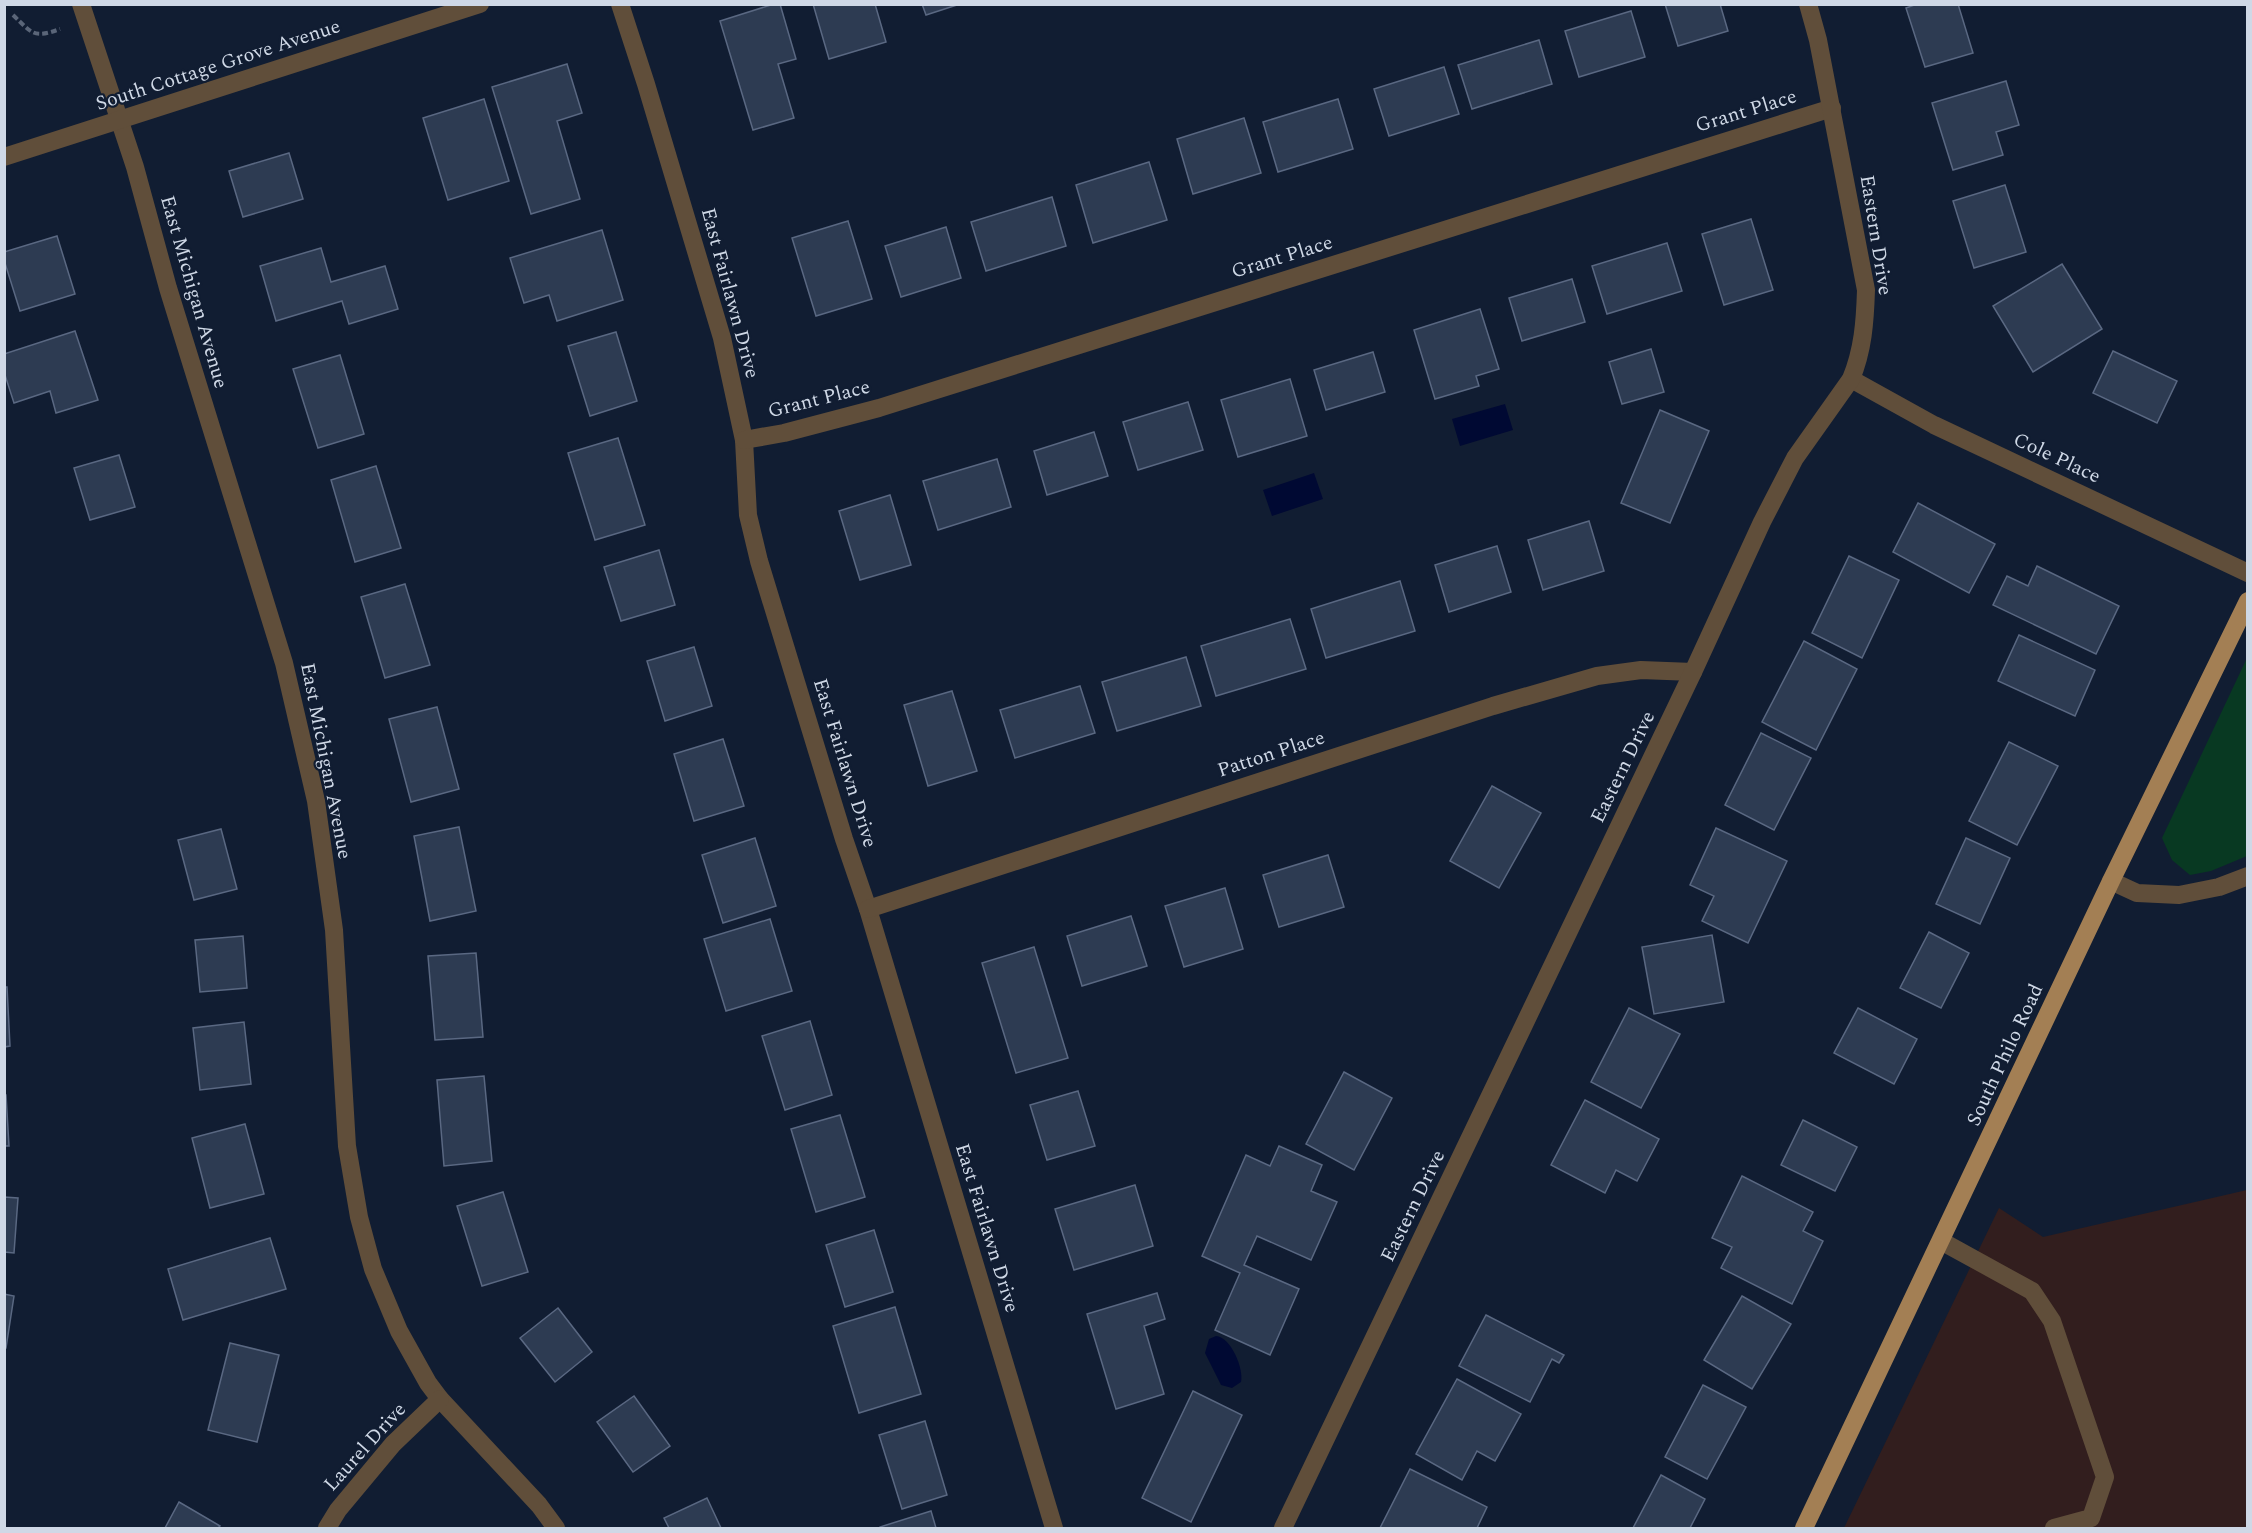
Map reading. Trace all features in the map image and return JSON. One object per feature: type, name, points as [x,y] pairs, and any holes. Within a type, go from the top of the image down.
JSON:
[{"type":"main road","name":"South Philo Road","points":[[1807,1528],[2111,881],[2247,601]]},
{"type":"street","name":"South Cottage Grove Avenue","points":[[4,157],[480,4]]},
{"type":"street","name":"East Fairlawn Drive","points":[[620,4],[722,338],[744,440],[748,516],[759,561],[844,839],[868,909],[1054,1528]]},
{"type":"street","name":"Eastern Drive","points":[[1283,1528],[1693,672],[1762,522],[1795,458],[1851,379],[1864,332],[1866,290],[1832,108],[1808,4]]},
{"type":"street","name":"East Michigan Avenue","points":[[83,12],[120,120],[168,288],[284,663],[316,801],[334,930],[347,1146],[359,1217],[373,1269],[399,1331],[428,1383],[440,1399],[539,1505],[556,1528]]},
{"type":"street","name":"Grant Place","points":[[744,440],[784,433],[879,408],[1832,108]]},
{"type":"street","name":"Cole Place","points":[[1851,379],[1934,425],[2247,573]]},
{"type":"street","name":"Patton Place","points":[[868,909],[1493,706],[1597,676],[1641,670],[1693,672]]},
{"type":"street","points":[[2111,881],[2137,893],[2179,895],[2219,887],[2247,876]]},
{"type":"street","points":[[1941,1241],[2032,1291],[2052,1321],[2105,1477],[2091,1518],[2054,1528]]},
{"type":"street","name":"Laurel Drive","points":[[327,1528],[338,1510],[393,1444],[440,1399]]},
{"type":"path","points":[[13,15],[29,30],[42,35],[83,12]]},
{"type":"shaded area","points":[[2247,1190],[2247,1528],[1844,1528],[1999,1208],[2043,1237]]},
{"type":"green space","points":[[2247,658],[2247,856],[2211,871],[2190,875],[2172,860],[2162,838]]},
{"type":"water","points":[[1505,404],[1513,430],[1460,446],[1452,419]]},
{"type":"water","points":[[1314,473],[1323,499],[1272,516],[1263,490]]},
{"type":"water","points":[[1216,1336],[1227,1342],[1238,1362],[1241,1382],[1232,1388],[1221,1385],[1205,1353],[1209,1339]]},
{"type":"building","points":[[780,4],[796,59],[778,64],[794,118],[753,130],[720,21]]},
{"type":"building","points":[[813,4],[875,4],[886,42],[829,59]]},
{"type":"building","points":[[922,4],[960,4],[926,15]]},
{"type":"building","points":[[1665,4],[1720,4],[1728,31],[1678,46]]},
{"type":"building","points":[[1917,4],[1958,4],[1973,53],[1925,67],[1906,8]]},
{"type":"building","points":[[1631,11],[1645,57],[1579,77],[1565,31]]},
{"type":"building","points":[[1539,40],[1552,84],[1472,109],[1458,65]]},
{"type":"building","points":[[567,64],[582,113],[557,121],[580,199],[531,214],[492,87]]},
{"type":"building","points":[[1444,67],[1459,114],[1389,136],[1374,89]]},
{"type":"building","points":[[2006,81],[2019,125],[1996,132],[2003,155],[1953,170],[1932,103]]},
{"type":"building","points":[[484,99],[509,181],[448,200],[423,118]]},
{"type":"building","points":[[1338,99],[1353,149],[1278,172],[1263,122]]},
{"type":"building","points":[[1244,118],[1261,173],[1193,194],[1177,139]]},
{"type":"building","points":[[289,153],[303,199],[243,217],[229,171]]},
{"type":"building","points":[[1149,162],[1167,220],[1093,243],[1076,185]]},
{"type":"building","points":[[2005,185],[2026,252],[1974,268],[1953,201]]},
{"type":"building","points":[[1052,197],[1066,246],[986,271],[971,222]]},
{"type":"building","points":[[1751,219],[1773,290],[1724,305],[1702,234]]},
{"type":"building","points":[[848,221],[872,299],[816,316],[792,238]]},
{"type":"building","points":[[946,227],[961,278],[901,297],[885,246]]},
{"type":"building","points":[[602,230],[623,300],[557,321],[549,295],[524,303],[510,258]]},
{"type":"building","points":[[57,236],[75,294],[20,311],[4,260],[4,252]]},
{"type":"building","points":[[1667,243],[1682,291],[1607,314],[1592,266]]},
{"type":"building","points":[[321,248],[331,282],[385,266],[398,309],[349,324],[342,301],[276,321],[260,266]]},
{"type":"building","points":[[2062,264],[2102,329],[2033,372],[1993,306]]},
{"type":"building","points":[[1572,279],[1585,322],[1522,341],[1509,298]]},
{"type":"building","points":[[1480,309],[1499,369],[1476,376],[1479,386],[1435,399],[1414,330]]},
{"type":"building","points":[[75,331],[98,400],[56,413],[50,391],[14,403],[4,372],[4,354]]},
{"type":"building","points":[[616,332],[637,401],[590,416],[568,346]]},
{"type":"building","points":[[1651,349],[1664,392],[1622,404],[1609,362]]},
{"type":"building","points":[[2113,351],[2177,381],[2157,423],[2093,393]]},
{"type":"building","points":[[1373,352],[1385,392],[1326,410],[1314,370]]},
{"type":"building","points":[[340,355],[364,434],[318,448],[293,369]]},
{"type":"building","points":[[1290,379],[1307,436],[1238,457],[1221,400]]},
{"type":"building","points":[[1188,402],[1203,450],[1138,470],[1123,422]]},
{"type":"building","points":[[1660,410],[1709,431],[1670,523],[1621,503]]},
{"type":"building","points":[[1094,432],[1108,476],[1047,495],[1034,451]]},
{"type":"building","points":[[618,438],[645,525],[595,540],[568,453]]},
{"type":"building","points":[[119,455],[135,507],[90,520],[74,468]]},
{"type":"building","points":[[997,459],[1011,507],[938,530],[923,481]]},
{"type":"building","points":[[376,466],[401,548],[355,562],[331,480]]},
{"type":"building","points":[[890,495],[911,565],[860,580],[839,511]]},
{"type":"building","points":[[1918,503],[1995,544],[1969,593],[1893,552]]},
{"type":"building","points":[[1589,521],[1604,571],[1543,590],[1528,540]]},
{"type":"building","points":[[1497,546],[1511,592],[1449,612],[1435,565]]},
{"type":"building","points":[[659,550],[675,605],[621,621],[604,567]]},
{"type":"building","points":[[1849,556],[1899,580],[1862,658],[1812,633]]},
{"type":"building","points":[[2037,566],[2119,606],[2096,654],[1993,605],[2007,576],[2028,586]]},
{"type":"building","points":[[1400,581],[1415,631],[1326,658],[1311,609]]},
{"type":"building","points":[[405,584],[430,665],[385,678],[361,597]]},
{"type":"building","points":[[1290,619],[1306,669],[1216,696],[1201,646]]},
{"type":"building","points":[[2019,635],[2095,670],[2075,716],[1998,681]]},
{"type":"building","points":[[1804,641],[1857,669],[1816,750],[1762,722]]},
{"type":"building","points":[[694,647],[712,706],[665,721],[647,661]]},
{"type":"building","points":[[1186,657],[1201,706],[1117,731],[1102,682]]},
{"type":"building","points":[[1080,686],[1095,733],[1015,758],[1000,710]]},
{"type":"building","points":[[952,691],[977,771],[928,786],[904,705]]},
{"type":"building","points":[[437,707],[459,789],[411,802],[389,719]]},
{"type":"building","points":[[1761,733],[1811,758],[1774,830],[1725,805]]},
{"type":"building","points":[[723,739],[744,806],[694,821],[674,754]]},
{"type":"building","points":[[2009,742],[2058,766],[2017,845],[1969,821]]},
{"type":"building","points":[[1492,786],[1541,813],[1499,888],[1450,861]]},
{"type":"building","points":[[459,827],[476,911],[430,921],[414,836]]},
{"type":"building","points":[[1716,828],[1787,861],[1748,943],[1702,921],[1714,896],[1690,885]]},
{"type":"building","points":[[221,829],[237,889],[194,900],[178,840]]},
{"type":"building","points":[[755,838],[776,906],[723,923],[702,855]]},
{"type":"building","points":[[1966,838],[2010,858],[1980,924],[1936,904]]},
{"type":"building","points":[[1328,855],[1344,907],[1279,927],[1263,875]]},
{"type":"building","points":[[1225,888],[1243,949],[1184,967],[1165,906]]},
{"type":"building","points":[[1131,916],[1147,966],[1082,986],[1067,936]]},
{"type":"building","points":[[770,919],[792,991],[726,1011],[704,939]]},
{"type":"building","points":[[1929,932],[1969,953],[1941,1008],[1900,988]]},
{"type":"building","points":[[1712,935],[1724,1002],[1654,1014],[1642,947]]},
{"type":"building","points":[[243,936],[247,988],[200,992],[195,940]]},
{"type":"building","points":[[1034,947],[1068,1058],[1016,1073],[982,963]]},
{"type":"building","points":[[476,953],[483,1037],[435,1040],[428,956]]},
{"type":"building","points":[[4,987],[7,987],[10,1046],[4,1047]]},
{"type":"building","points":[[1629,1008],[1680,1034],[1641,1108],[1591,1082]]},
{"type":"building","points":[[1858,1008],[1917,1039],[1894,1084],[1834,1053]]},
{"type":"building","points":[[810,1021],[832,1095],[785,1110],[762,1036]]},
{"type":"building","points":[[244,1022],[251,1084],[200,1090],[193,1028]]},
{"type":"building","points":[[1344,1072],[1392,1098],[1354,1170],[1306,1144]]},
{"type":"building","points":[[484,1076],[492,1161],[444,1166],[437,1080]]},
{"type":"building","points":[[1078,1091],[1095,1146],[1047,1160],[1030,1105]]},
{"type":"building","points":[[4,1095],[6,1095],[9,1146],[4,1146]]},
{"type":"building","points":[[1585,1100],[1659,1139],[1637,1181],[1616,1170],[1605,1193],[1551,1165]]},
{"type":"building","points":[[840,1115],[865,1197],[816,1212],[791,1129]]},
{"type":"building","points":[[1803,1120],[1857,1147],[1835,1191],[1781,1165]]},
{"type":"building","points":[[245,1124],[264,1194],[210,1208],[192,1138]]},
{"type":"building","points":[[1279,1146],[1322,1165],[1311,1191],[1337,1202],[1311,1260],[1257,1236],[1244,1265],[1299,1289],[1270,1355],[1215,1330],[1240,1273],[1202,1256],[1246,1155],[1270,1166]]},
{"type":"building","points":[[1742,1176],[1813,1212],[1803,1231],[1823,1241],[1792,1304],[1721,1268],[1732,1247],[1712,1238]]},
{"type":"building","points":[[1135,1185],[1153,1246],[1074,1270],[1055,1209]]},
{"type":"building","points":[[503,1192],[528,1272],[482,1286],[457,1206]]},
{"type":"building","points":[[4,1197],[18,1198],[14,1253],[4,1252]]},
{"type":"building","points":[[874,1230],[893,1292],[845,1307],[826,1245]]},
{"type":"building","points":[[270,1238],[286,1289],[183,1320],[168,1269]]},
{"type":"building","points":[[1157,1293],[1165,1319],[1144,1326],[1164,1394],[1116,1409],[1087,1314]]},
{"type":"building","points":[[4,1294],[14,1296],[6,1348],[4,1348]]},
{"type":"building","points":[[1742,1296],[1791,1324],[1752,1389],[1704,1360]]},
{"type":"building","points":[[895,1307],[921,1394],[859,1413],[833,1326]]},
{"type":"building","points":[[558,1308],[592,1352],[555,1382],[520,1338]]},
{"type":"building","points":[[1486,1315],[1564,1355],[1559,1363],[1552,1359],[1530,1402],[1459,1366]]},
{"type":"building","points":[[230,1343],[279,1355],[257,1442],[208,1430]]},
{"type":"building","points":[[1457,1379],[1521,1414],[1495,1461],[1477,1451],[1462,1480],[1416,1454]]},
{"type":"building","points":[[1703,1385],[1746,1407],[1707,1479],[1665,1457]]},
{"type":"building","points":[[1193,1391],[1242,1415],[1191,1522],[1142,1498]]},
{"type":"building","points":[[634,1396],[670,1446],[633,1472],[597,1422]]},
{"type":"building","points":[[925,1421],[947,1495],[902,1509],[879,1435]]},
{"type":"building","points":[[1410,1469],[1487,1507],[1477,1528],[1380,1528]]},
{"type":"building","points":[[1661,1475],[1705,1499],[1690,1528],[1633,1528]]},
{"type":"building","points":[[707,1498],[721,1528],[669,1528],[664,1518]]},
{"type":"building","points":[[179,1502],[220,1526],[218,1528],[165,1528]]},
{"type":"building","points":[[931,1511],[936,1528],[880,1528],[880,1527]]}]
